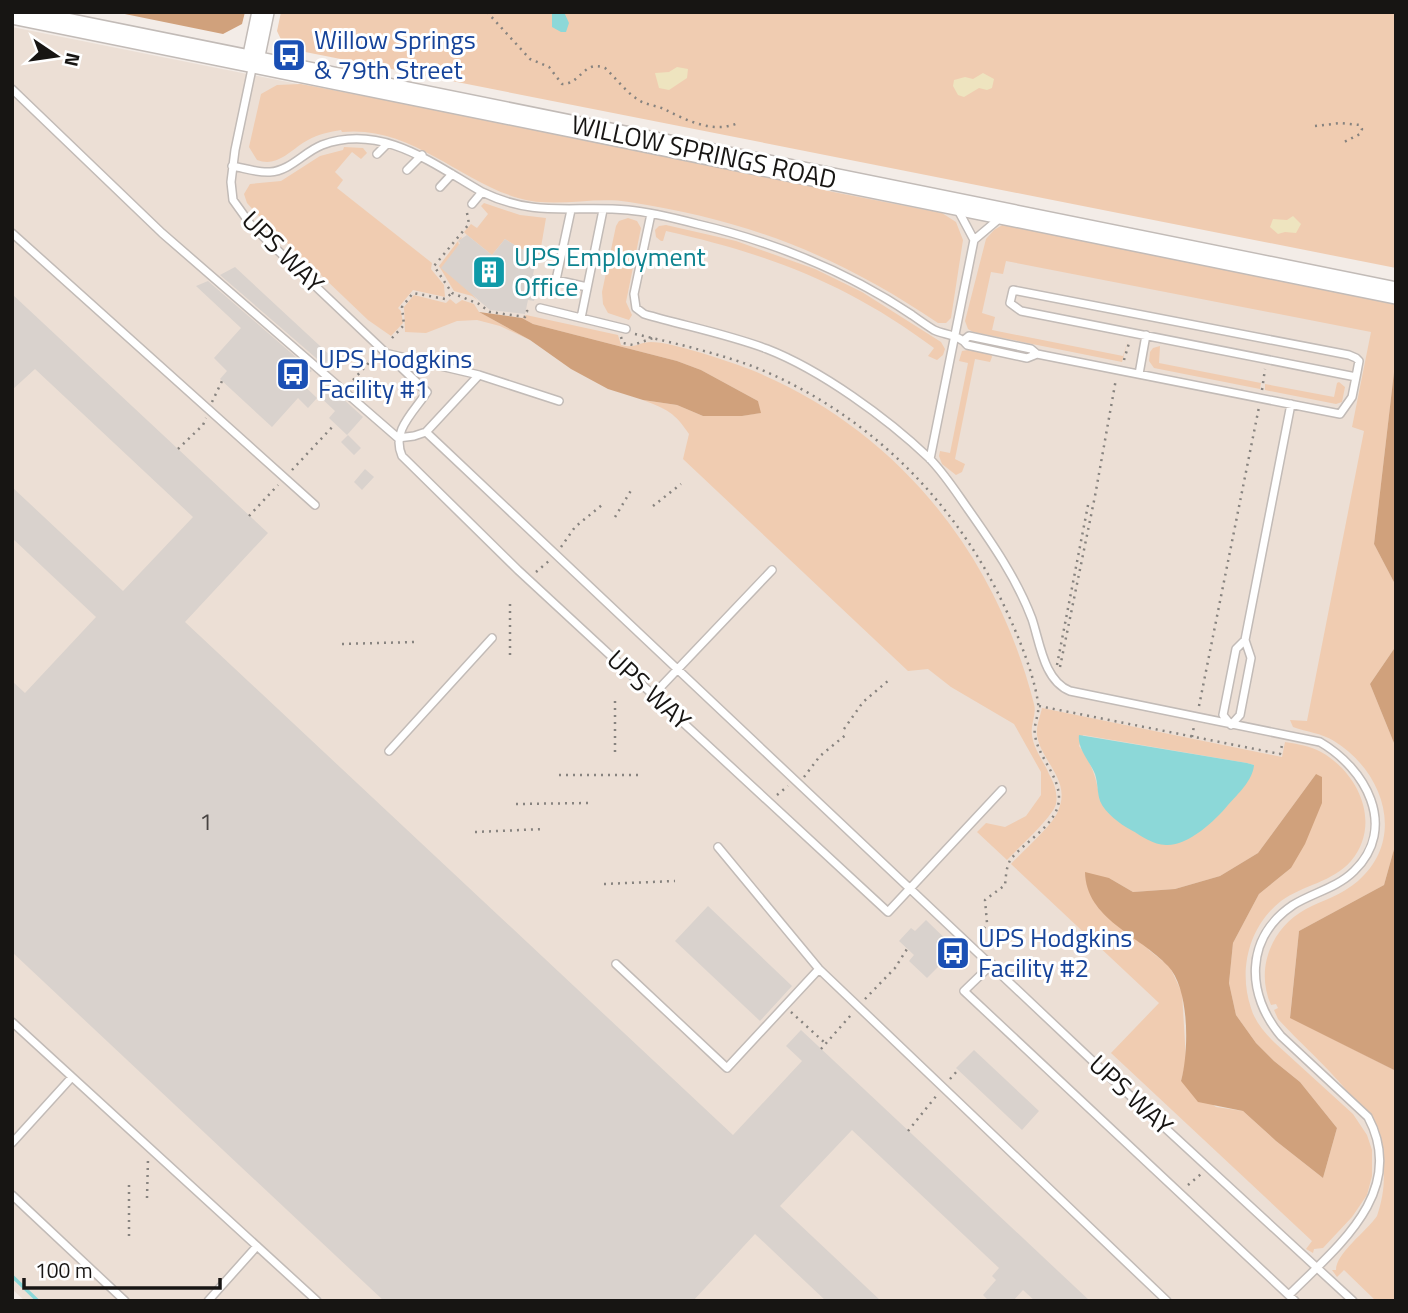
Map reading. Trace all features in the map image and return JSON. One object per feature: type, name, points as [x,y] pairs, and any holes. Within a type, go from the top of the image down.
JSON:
[{"type":"main road","points":[[253,60],[263,12]]},
{"type":"main road","name":"WILLOW SPRINGS ROAD","points":[[12,13],[1396,293]]},
{"type":"lane","name":"UPS WAY","points":[[253,60],[232,166],[233,200],[251,225],[427,392],[399,433],[396,444],[402,456],[528,579],[888,912],[1002,790]]},
{"type":"lane","points":[[12,89],[162,233],[398,438],[426,432],[479,375]]},
{"type":"lane","points":[[232,166],[271,172],[288,166],[316,148],[334,141],[356,139],[387,144],[422,155],[482,192],[521,207],[625,210],[742,235],[805,257],[874,291],[932,329],[959,338],[967,345],[1027,358],[1037,354],[1340,414],[1352,397],[1356,377],[1359,361],[1349,355],[1013,290],[1010,303],[1021,311],[1356,377]]},
{"type":"lane","points":[[377,154],[387,144]]},
{"type":"lane","points":[[407,170],[422,155]]},
{"type":"lane","points":[[440,187],[452,174]]},
{"type":"lane","points":[[472,204],[482,192]]},
{"type":"lane","points":[[930,459],[959,338],[974,240],[955,203]]},
{"type":"lane","points":[[571,210],[556,280],[587,287]]},
{"type":"lane","points":[[581,318],[604,210]]},
{"type":"lane","points":[[651,214],[634,294],[636,308],[644,314],[734,337],[770,350],[821,376],[858,401],[930,459],[953,487],[1012,577],[1030,615],[1051,675],[1060,686],[1070,691],[1231,725],[1312,739],[1330,747],[1357,772],[1366,785],[1374,812],[1371,842],[1361,863],[1337,884],[1297,903],[1276,919],[1259,947],[1255,964],[1258,998],[1270,1024],[1356,1104],[1376,1129],[1380,1143],[1382,1171],[1374,1202],[1292,1298]]},
{"type":"lane","points":[[974,240],[1006,214]]},
{"type":"lane","points":[[12,233],[315,505]]},
{"type":"lane","points":[[1074,321],[1078,303]]},
{"type":"lane","points":[[540,308],[626,329]]},
{"type":"lane","points":[[1139,374],[1146,335]]},
{"type":"lane","points":[[388,354],[479,375],[559,401]]},
{"type":"lane","points":[[1231,725],[1240,715],[1251,658],[1245,640],[1291,404]]},
{"type":"lane","name":"UPS WAY","points":[[426,432],[1353,1301]]},
{"type":"lane","points":[[654,694],[772,570]]},
{"type":"lane","points":[[389,751],[492,638]]},
{"type":"lane","points":[[1231,725],[1223,715],[1236,649],[1245,640]]},
{"type":"lane","points":[[718,847],[820,969],[1167,1301]]},
{"type":"lane","points":[[616,964],[727,1068],[820,969]]},
{"type":"lane","name":"UPS WAY","points":[[992,964],[964,991],[1292,1298]]},
{"type":"lane","points":[[12,1022],[317,1301]]},
{"type":"lane","points":[[12,1143],[72,1077]]},
{"type":"lane","points":[[12,1195],[125,1301]]},
{"type":"lane","points":[[208,1301],[257,1246]]},
{"type":"path","points":[[488,12],[530,59],[548,67],[562,84],[570,83],[585,69],[598,65],[606,68],[640,101],[662,108],[673,115],[700,124],[721,127],[738,123]]},
{"type":"path","points":[[1315,126],[1341,123],[1360,125],[1360,134],[1342,143]]},
{"type":"path","points":[[392,338],[404,325],[402,307],[413,293],[445,299],[452,293],[434,266],[469,224],[466,211]]},
{"type":"path","points":[[626,329],[632,333],[710,352],[774,376],[841,413],[881,444],[924,485],[966,538],[1005,608],[1034,687],[1039,706],[1034,733],[1056,783],[1059,802],[1052,817],[1009,862],[1005,885],[985,900],[987,923],[973,946]]},
{"type":"path","points":[[1089,500],[1057,669],[1062,661],[1120,370],[1129,340]]},
{"type":"path","points":[[353,380],[376,355]]},
{"type":"path","points":[[1192,737],[1264,374]]},
{"type":"path","points":[[653,506],[681,484]]},
{"type":"path","points":[[615,517],[633,487]]},
{"type":"path","points":[[528,579],[556,554],[575,527],[602,505]]},
{"type":"path","points":[[510,601],[510,655]]},
{"type":"path","points":[[342,645],[414,642]]},
{"type":"path","points":[[1034,687],[1051,675]]},
{"type":"path","points":[[844,729],[863,702],[890,680]]},
{"type":"path","points":[[615,699],[615,752]]},
{"type":"path","points":[[1039,706],[1280,754],[1283,742]]},
{"type":"path","points":[[769,801],[798,782],[820,756],[848,733]]},
{"type":"path","points":[[559,775],[640,775]]},
{"type":"path","points":[[516,804],[589,803]]},
{"type":"path","points":[[475,832],[544,829]]},
{"type":"path","points":[[604,884],[675,881]]},
{"type":"path","points":[[785,1006],[825,1044]]},
{"type":"path","points":[[908,1131],[958,1070]]},
{"type":"path","points":[[147,1198],[149,1147]]},
{"type":"path","points":[[1180,1192],[1209,1167]]},
{"type":"path","points":[[129,1181],[129,1236]]},
{"type":"shaded area","points":[[115,12],[245,12],[242,24],[223,34]]},
{"type":"shaded area","points":[[281,12],[1396,12],[1396,268],[285,48],[277,31]]},
{"type":"shaded area","points":[[12,27],[1396,303],[1396,1301],[25,1301],[12,1289]]},
{"type":"shaded area","points":[[301,84],[720,163],[833,192],[942,213],[956,222],[963,240],[951,318],[946,323],[938,323],[865,278],[791,244],[753,231],[714,219],[629,202],[601,200],[560,203],[518,198],[496,190],[412,145],[390,137],[341,130],[312,138],[278,160],[257,160],[249,147],[261,94],[277,85]]},
{"type":"shaded area","points":[[344,147],[363,148],[367,153],[361,159],[352,152],[335,172],[343,180],[337,188],[432,263],[431,269],[444,285],[445,297],[413,290],[398,308],[403,323],[391,336],[368,320],[256,213],[247,203],[244,194],[250,184],[281,181],[320,156],[343,150]]},
{"type":"shaded area","points":[[484,203],[520,215],[546,218],[540,253],[521,249],[505,239],[492,255],[467,235],[464,232],[471,224],[477,228],[488,214],[481,206]]},
{"type":"shaded area","points":[[628,218],[637,221],[641,228],[626,302],[632,315],[629,320],[608,313],[603,304],[602,292],[616,226],[619,221]]},
{"type":"shaded area","points":[[1004,224],[1396,298],[1396,355],[1374,544],[1396,586],[1396,646],[1370,684],[1396,748],[1396,842],[1384,885],[1299,931],[1290,1017],[1396,1071],[1396,1301],[1376,1301],[1344,1270],[1337,1277],[1332,1270],[1336,1270],[1337,1263],[1346,1250],[1377,1216],[1384,1184],[1382,1155],[1358,1104],[1278,1019],[1274,1010],[1278,1008],[1276,1004],[1271,1005],[1265,977],[1269,951],[1284,927],[1306,909],[1339,894],[1358,881],[1373,864],[1382,845],[1385,826],[1383,806],[1365,769],[1334,741],[1293,727],[1290,720],[1307,721],[1364,431],[1352,427],[1371,332],[1006,261],[1003,274],[991,272],[982,313],[995,317],[992,330],[1123,356],[1128,340],[1122,362],[973,332],[968,329],[965,321],[986,239]]},
{"type":"shaded area","points":[[666,225],[736,241],[815,269],[862,292],[941,342],[945,349],[943,355],[937,360],[928,356],[934,348],[902,326],[839,289],[806,274],[739,250],[666,231],[661,241],[656,237],[655,230]]},
{"type":"shaded area","points":[[461,237],[458,241],[472,294],[477,300],[454,291],[439,266]]},
{"type":"shaded area","points":[[414,295],[446,303],[450,299],[456,304],[462,300],[474,304],[479,312],[530,340],[500,326],[477,320],[457,321],[426,333],[405,332],[404,307]]},
{"type":"shaded area","points":[[479,312],[522,318],[533,324],[677,361],[701,370],[758,401],[761,413],[703,416],[677,405],[643,400],[608,389]]},
{"type":"shaded area","points":[[526,315],[618,335],[621,345],[647,342],[672,345],[749,369],[802,394],[850,425],[893,461],[932,502],[966,547],[994,596],[1017,649],[1035,708],[1033,740],[1056,792],[1056,804],[1048,817],[1007,860],[977,832],[986,823],[1005,827],[1026,816],[1041,795],[1041,772],[1014,724],[951,687],[928,669],[908,671],[683,459],[689,434],[670,412],[643,400],[677,405],[703,416],[760,413],[758,401],[701,370],[677,361],[533,324],[522,318]]},
{"type":"shaded area","points":[[1160,346],[1159,363],[1261,383],[1260,389],[1154,368],[1149,361],[1150,352]]},
{"type":"shaded area","points":[[962,351],[991,354],[992,357],[990,362],[975,359],[955,459],[965,464],[962,472],[956,475],[942,464],[939,456],[940,451],[950,453],[968,363],[959,361]]},
{"type":"shaded area","points":[[1396,355],[1396,586],[1374,544]]},
{"type":"shaded area","points":[[1339,382],[1345,387],[1342,402],[1336,404],[1265,390],[1265,384],[1334,397]]},
{"type":"shaded area","points":[[1396,646],[1396,748],[1370,684]]},
{"type":"shaded area","points":[[1042,708],[1282,757],[1285,742],[1304,746],[1317,750],[1334,761],[1355,786],[1362,800],[1365,816],[1365,831],[1360,847],[1351,861],[1336,874],[1281,901],[1270,911],[1254,936],[1246,964],[1247,994],[1258,1023],[1275,1043],[1353,1114],[1367,1135],[1372,1150],[1372,1176],[1367,1195],[1352,1217],[1323,1248],[1314,1249],[1313,1253],[1306,1249],[1312,1241],[1111,1053],[1159,1003],[1011,864],[1055,817],[1061,800],[1059,780],[1037,735]],"holes":[[[1083,735],[1247,763],[1254,765],[1100,801],[1093,772],[1079,746]],[[1316,774],[1291,868],[1259,894],[1233,943],[1229,983],[1236,1015],[1256,1043],[1300,1082],[1337,1128],[1323,1178],[1243,1111],[1216,1107],[1181,1081],[1186,1060],[1182,993],[1170,967],[1149,950],[1109,878],[1133,892],[1175,889],[1220,876],[1258,853]]]},
{"type":"shaded area","points":[[1316,774],[1322,777],[1322,803],[1305,844],[1291,868],[1259,894],[1233,943],[1229,983],[1236,1015],[1256,1043],[1300,1082],[1337,1128],[1323,1178],[1243,1111],[1198,1102],[1181,1081],[1186,1021],[1175,976],[1156,955],[1104,914],[1094,902],[1085,872],[1109,878],[1133,892],[1175,889],[1220,876],[1258,853]]},
{"type":"shaded area","points":[[1396,842],[1396,1071],[1290,1018],[1299,931],[1384,885]]},
{"type":"sand","points":[[677,67],[688,69],[687,78],[669,90],[659,88],[655,73],[669,72]]},
{"type":"sand","points":[[983,73],[994,79],[992,88],[979,88],[964,97],[958,95],[953,86],[954,80],[965,77],[973,79]]},
{"type":"sand","points":[[1293,216],[1301,224],[1296,233],[1278,234],[1270,227],[1273,219],[1287,220]]},
{"type":"water","points":[[552,12],[564,12],[569,23],[566,32],[552,27]]},
{"type":"water","points":[[1079,735],[1247,763],[1254,765],[1253,771],[1240,791],[1208,825],[1183,841],[1161,845],[1127,828],[1105,810],[1100,801],[1095,774],[1084,755]]},
{"type":"building","name":"UPS Employment Office","points":[[467,235],[492,255],[505,239],[521,249],[537,254],[533,275],[538,276],[534,301],[528,300],[525,314],[490,310],[441,268],[460,243],[458,241]]},
{"type":"building","points":[[235,267],[333,358],[323,364],[220,275]]},
{"type":"building","points":[[208,281],[312,371],[298,380],[317,398],[308,408],[298,398],[272,427],[220,379],[227,371],[214,358],[241,328],[196,286]]},
{"type":"building","points":[[12,294],[268,533],[185,622],[733,1135],[802,1061],[786,1046],[801,1030],[1090,1301],[1035,1301],[1023,1290],[1013,1301],[989,1301],[983,1295],[996,1280],[992,1276],[999,1268],[852,1130],[780,1206],[881,1301],[826,1301],[755,1234],[693,1301],[384,1301],[12,952],[12,681],[25,693],[96,617],[12,538],[12,487],[123,591],[193,517],[35,369],[12,390]]},
{"type":"building","points":[[328,385],[363,417],[347,435],[329,418],[335,411],[319,396]]},
{"type":"building","points":[[348,435],[361,448],[354,455],[341,442]]},
{"type":"building","points":[[365,469],[374,477],[362,490],[354,482]]},
{"type":"building","points":[[708,906],[792,986],[760,1021],[675,941]]},
{"type":"building","points":[[926,920],[961,954],[950,965],[945,960],[927,978],[909,961],[914,955],[899,941],[911,928],[915,931]]},
{"type":"building","points":[[974,1050],[1039,1111],[1022,1130],[956,1068]]},
{"type":"waterway","points":[[12,1276],[38,1301]]},
{"type":"place","name":"Willow Springs & 79th Street","points":[[289,55]]},
{"type":"place","name":"UPS Employment Office","points":[[489,272]]},
{"type":"place","name":"UPS Hodgkins Facility #1","points":[[293,374]]},
{"type":"place","name":"UPS Hodgkins Facility #2","points":[[953,953]]}]
